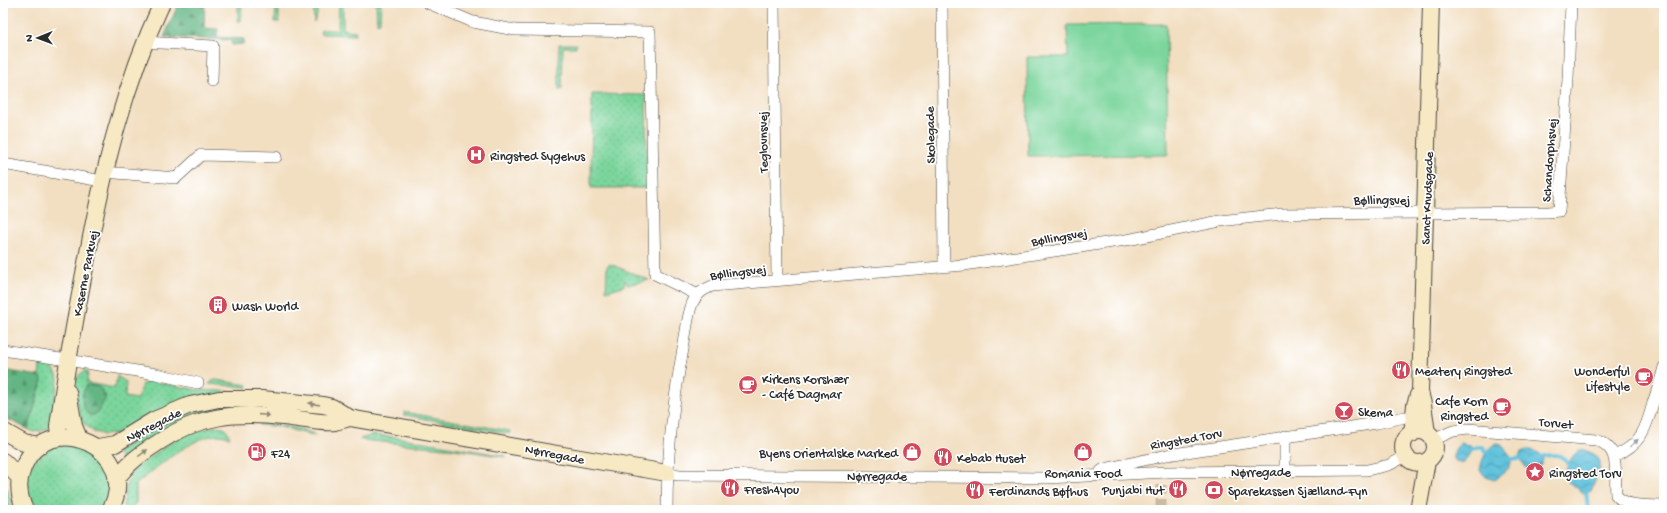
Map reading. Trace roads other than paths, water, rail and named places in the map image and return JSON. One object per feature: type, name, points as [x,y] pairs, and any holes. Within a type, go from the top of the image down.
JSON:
[{"type":"street","name":"Kaserne Parkvej","points":[[59,438],[58,426],[67,368],[103,176],[124,99],[144,42],[162,3]]},
{"type":"street","name":"Bøllingsvej","points":[[428,3],[473,22],[514,30],[650,32],[655,274],[698,295]]},
{"type":"street","name":"Teglovnsvej","points":[[774,3],[777,280]]},
{"type":"street","name":"Skolegade","points":[[942,3],[944,266]]},
{"type":"street","name":"Sanct Knudsgade","points":[[1424,435],[1423,404],[1420,392],[1431,3]]},
{"type":"street","name":"Schandorphsvej","points":[[1426,213],[1559,211],[1568,80],[1571,3]]},
{"type":"street","points":[[144,42],[213,46],[212,81]]},
{"type":"street","points":[[3,164],[103,176],[176,178],[201,155],[276,156]]},
{"type":"street","name":"Bøllingsvej","points":[[667,510],[667,472],[675,388],[692,303],[703,290],[719,284],[944,266],[1034,255],[1132,239],[1220,221],[1282,214],[1426,213]]},
{"type":"street","points":[[3,350],[67,368],[156,374],[198,383]]},
{"type":"street","points":[[1664,367],[1643,434],[1626,450],[1614,456],[1616,495],[1625,503],[1664,506]]},
{"type":"street","name":"Kaserne Parkvej","points":[[67,368],[74,426],[79,438]]},
{"type":"street","name":"Nørregade","points":[[98,447],[115,444],[154,420],[190,405],[219,399],[277,400],[323,405],[332,407],[350,418],[679,475],[882,475],[1047,478],[1168,472],[1367,470],[1415,460]]},
{"type":"street","name":"Nørregade","points":[[116,480],[124,468],[175,431],[206,419],[228,415],[258,415],[334,422],[350,418]]},
{"type":"street","name":"Ringsted Torv","points":[[1095,475],[1104,469],[1167,455],[1377,423],[1405,417]]},
{"type":"street","name":"Torvet","points":[[1424,435],[1460,430],[1510,432],[1596,440],[1608,446],[1614,456]]},
{"type":"street","points":[[3,431],[24,443],[40,446]]},
{"type":"street","points":[[1424,435],[1435,449],[1431,458],[1415,460],[1404,452],[1404,444],[1424,435]]},
{"type":"street","points":[[1285,436],[1285,471]]},
{"type":"street","points":[[26,510],[20,497],[20,478],[27,460],[40,446],[59,438],[79,438],[98,447],[109,459],[114,469],[116,480],[116,497],[110,510]]},
{"type":"street","points":[[1415,460],[1417,510]]},
{"type":"street","points":[[3,461],[20,478]]},
{"type":"water","points":[[1462,443],[1470,445],[1472,449],[1464,463],[1456,461],[1453,458],[1458,445]]},
{"type":"water","points":[[1496,443],[1504,447],[1511,459],[1511,463],[1509,467],[1495,480],[1486,477],[1480,470],[1485,455]]},
{"type":"water","points":[[1532,450],[1540,454],[1543,459],[1541,464],[1534,470],[1528,470],[1519,458],[1521,452]]},
{"type":"water","points":[[1584,450],[1597,457],[1600,466],[1591,491],[1584,493],[1567,481],[1564,475],[1573,456]]},
{"type":"waterway","points":[[1472,449],[1483,447],[1486,453],[1491,454]]},
{"type":"waterway","points":[[1537,457],[1557,455],[1572,467]]},
{"type":"waterway","points":[[1506,458],[1525,458]]},
{"type":"waterway","points":[[1586,489],[1588,510]]},
{"type":"tunnel","points":[[1161,485],[1161,510]]},
{"type":"place","name":"Ringsted Sygehus","points":[[476,155]]},
{"type":"place","name":"Wash World","points":[[218,305]]},
{"type":"place","name":"Meatery Ringsted","points":[[1401,370]]},
{"type":"place","name":"Wonderful Lifestyle","points":[[1644,377]]},
{"type":"place","name":"Kirkens Korshær - Café Dagmar","points":[[748,385]]},
{"type":"place","name":"Cafe Korn Ringsted","points":[[1502,407]]},
{"type":"place","name":"Skema","points":[[1344,411]]},
{"type":"place","name":"F24","points":[[257,452]]},
{"type":"place","name":"Byens Orientalske Marked","points":[[912,452]]},
{"type":"place","name":"Romania Food","points":[[1083,452]]},
{"type":"place","name":"Kebab Huset","points":[[943,457]]},
{"type":"place","name":"Ringsted Torv","points":[[1535,472]]},
{"type":"place","name":"Fresh4you","points":[[730,488]]},
{"type":"place","name":"Punjabi Hut","points":[[1178,489]]},
{"type":"place","name":"Ferdinands Bøfhus","points":[[975,490]]},
{"type":"place","name":"Sparekassen Sjælland-Fyn","points":[[1214,490]]}]
